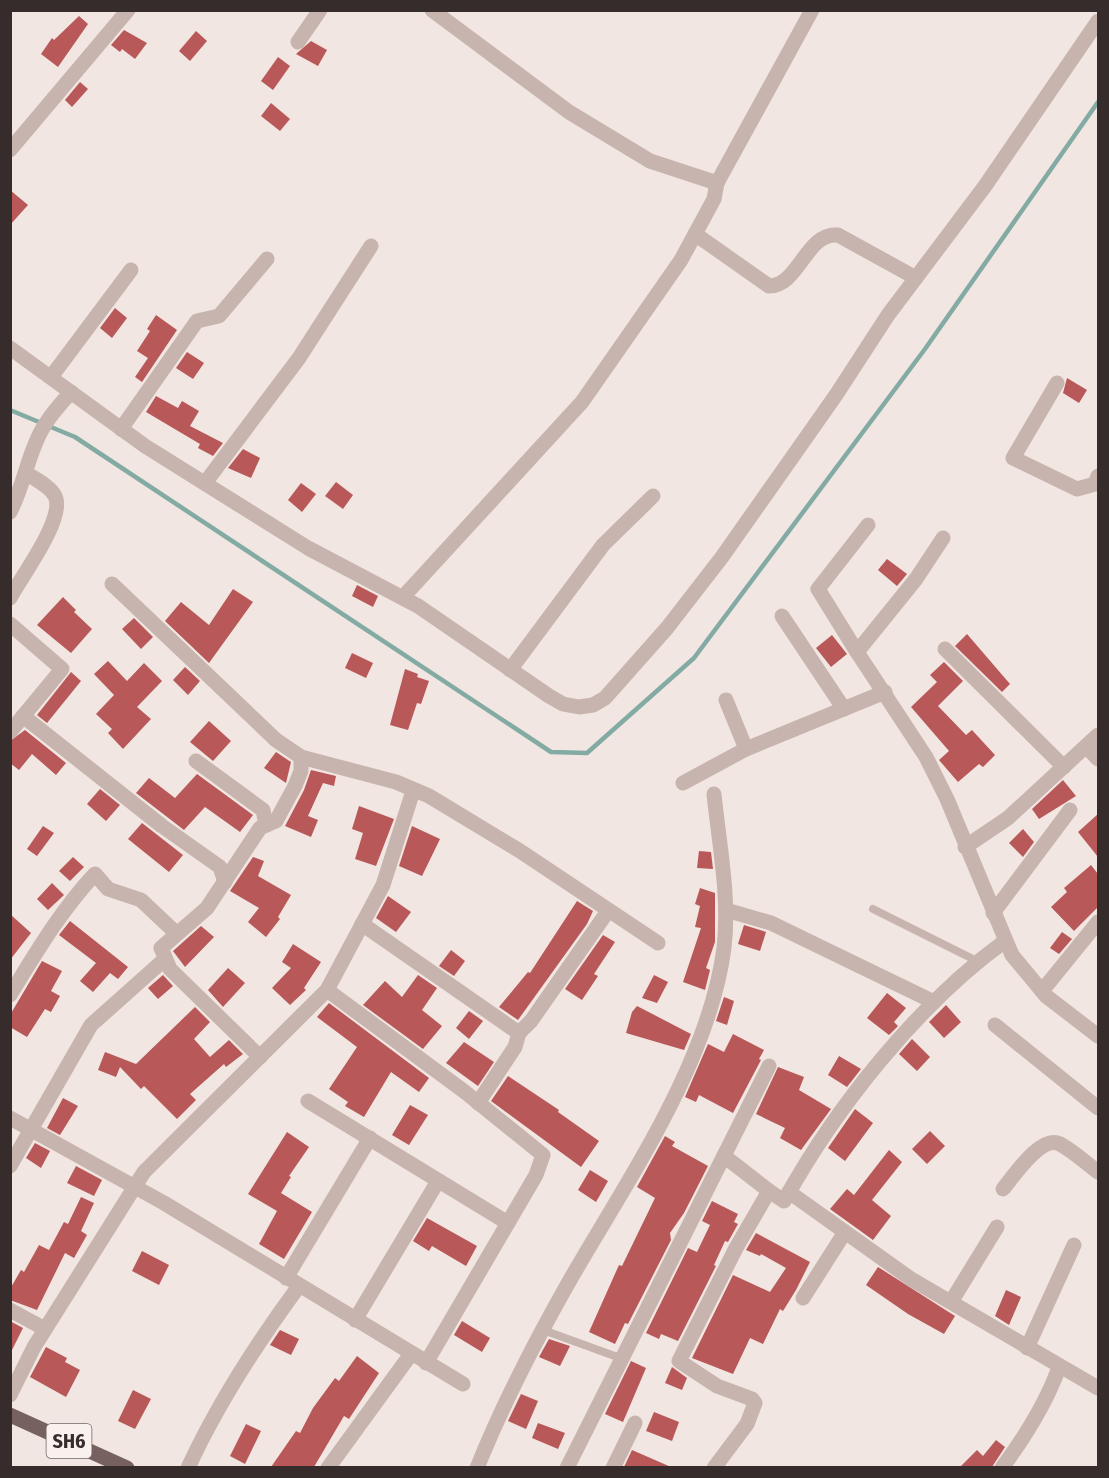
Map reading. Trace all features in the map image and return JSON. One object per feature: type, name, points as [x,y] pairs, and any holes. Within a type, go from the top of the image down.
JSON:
[{"type":"main road","name":"SH6","points":[[10,1415],[127,1467]]},
{"type":"street","points":[[10,150],[128,10]]},
{"type":"street","points":[[298,42],[320,10]]},
{"type":"street","points":[[432,10],[569,112],[650,161],[717,183]]},
{"type":"street","points":[[403,597],[582,402],[681,260],[714,199],[717,183],[812,10]]},
{"type":"street","points":[[10,348],[121,429],[308,548],[403,597],[563,704],[579,707],[593,705],[605,698],[667,628],[722,557],[916,278],[985,186],[1098,21]]},
{"type":"street","points":[[695,234],[769,286],[778,286],[821,239],[828,235],[838,236],[916,278]]},
{"type":"street","points":[[205,483],[299,358],[371,246]]},
{"type":"street","points":[[121,429],[197,321],[219,316],[267,259]]},
{"type":"street","points":[[51,377],[131,270]]},
{"type":"street","points":[[1057,383],[1013,458],[1077,489],[1095,484],[1098,476]]},
{"type":"street","points":[[10,512],[22,488],[36,441],[48,418],[71,392]]},
{"type":"street","points":[[10,598],[47,535],[58,505],[55,495],[26,473]]},
{"type":"street","points":[[510,670],[603,545],[653,496]]},
{"type":"street","points":[[868,525],[818,589],[926,757],[947,799],[965,848],[1012,955],[1042,991],[1098,1036]]},
{"type":"street","points":[[857,652],[916,579],[943,538]]},
{"type":"street","points":[[112,584],[276,740],[301,756],[396,782],[429,796],[520,851],[658,943]]},
{"type":"street","points":[[782,616],[844,709]]},
{"type":"street","points":[[10,732],[62,669],[11,623]]},
{"type":"street","points":[[945,649],[1064,767]]},
{"type":"street","points":[[683,783],[746,749],[885,692]]},
{"type":"street","points":[[726,700],[746,749]]},
{"type":"street","points":[[23,716],[162,826],[220,867],[225,882]]},
{"type":"street","points":[[965,848],[1008,818],[1098,735]]},
{"type":"street","points":[[1086,746],[1098,759]]},
{"type":"street","points":[[260,1057],[170,969],[162,948],[176,933],[207,908],[260,828],[276,820],[285,808],[301,771],[301,756]]},
{"type":"street","points":[[196,761],[263,810],[266,825]]},
{"type":"street","points":[[10,1395],[45,1329],[144,1172],[327,990],[383,885],[413,791]]},
{"type":"street","points":[[477,1467],[490,1434],[543,1330],[569,1281],[624,1193],[671,1101],[694,1049],[718,977],[726,910],[714,794]]},
{"type":"street","points":[[993,913],[1070,810]]},
{"type":"street","points":[[10,994],[64,908],[95,874],[108,889],[141,900],[176,933]]},
{"type":"street","points":[[726,910],[771,923],[934,1002]]},
{"type":"street","points":[[478,1103],[515,1047],[519,1033],[531,1021],[608,911]]},
{"type":"street","points":[[1042,991],[1098,922]]},
{"type":"street","points":[[362,924],[519,1033]]},
{"type":"street","points":[[724,1156],[784,1201],[870,1076],[934,1002],[1005,940]]},
{"type":"street","points":[[10,1167],[91,1025],[165,959]]},
{"type":"street","points":[[327,990],[478,1103],[543,1155],[536,1175],[426,1363]]},
{"type":"street","points":[[995,1025],[1098,1108]]},
{"type":"street","points":[[567,1467],[769,1066]]},
{"type":"street","points":[[308,1101],[508,1223]]},
{"type":"street","points":[[10,1118],[134,1187],[463,1384]]},
{"type":"street","points":[[188,1467],[207,1428],[293,1282],[370,1138]]},
{"type":"street","points":[[1003,1189],[1039,1147],[1048,1143],[1058,1143],[1098,1172]]},
{"type":"street","points":[[355,1320],[438,1181]]},
{"type":"street","points":[[714,1467],[747,1424],[755,1403],[717,1386],[678,1361],[731,1257],[769,1191]]},
{"type":"street","points":[[789,1192],[911,1279],[1098,1388]]},
{"type":"street","points":[[951,1302],[997,1227]]},
{"type":"street","points":[[803,1298],[845,1232]]},
{"type":"street","points":[[1027,1348],[1074,1245]]},
{"type":"street","points":[[10,1310],[45,1329]]},
{"type":"street","points":[[328,1467],[411,1354]]},
{"type":"street","points":[[1002,1467],[1015,1450],[1053,1383],[1059,1367]]},
{"type":"street","points":[[613,1467],[635,1423]]},
{"type":"lane","points":[[873,909],[979,962]]},
{"type":"lane","points":[[543,1330],[623,1359]]},
{"type":"building","points":[[79,16],[88,24],[58,67],[41,54],[52,38],[54,40]]},
{"type":"building","points":[[124,30],[147,43],[135,59],[122,49],[120,52],[111,45]]},
{"type":"building","points":[[196,31],[207,41],[190,61],[179,51]]},
{"type":"building","points":[[311,41],[327,50],[318,66],[296,54]]},
{"type":"building","points":[[278,57],[290,66],[273,90],[261,81]]},
{"type":"building","points":[[80,82],[88,89],[72,107],[65,100]]},
{"type":"building","points":[[271,103],[290,119],[280,131],[261,116]]},
{"type":"building","points":[[10,190],[28,205],[10,225]]},
{"type":"building","points":[[115,308],[127,318],[112,338],[100,328]]},
{"type":"building","points":[[156,315],[177,330],[142,382],[135,377],[148,358],[137,351],[150,331],[147,329]]},
{"type":"building","points":[[187,352],[204,363],[193,379],[176,368]]},
{"type":"building","points":[[1067,378],[1087,390],[1079,403],[1063,393]]},
{"type":"building","points":[[156,396],[178,408],[182,401],[199,411],[190,426],[223,443],[213,456],[198,448],[200,444],[146,412]]},
{"type":"building","points":[[243,449],[260,458],[251,478],[228,468]]},
{"type":"building","points":[[336,482],[353,495],[343,509],[325,496]]},
{"type":"building","points":[[301,483],[316,494],[302,512],[288,500]]},
{"type":"building","points":[[887,559],[907,574],[897,586],[878,570]]},
{"type":"building","points":[[357,585],[378,596],[373,607],[352,596]]},
{"type":"building","points":[[233,589],[253,602],[209,663],[165,621],[181,602],[209,625]]},
{"type":"building","points":[[63,597],[76,610],[74,612],[92,629],[71,653],[37,625]]},
{"type":"building","points":[[134,618],[153,637],[141,649],[122,629]]},
{"type":"building","points":[[967,634],[1010,684],[1002,692],[955,646]]},
{"type":"building","points":[[832,635],[847,654],[831,667],[816,648]]},
{"type":"building","points":[[352,653],[373,663],[366,678],[345,668]]},
{"type":"building","points":[[108,661],[127,681],[144,663],[162,681],[137,707],[151,719],[123,749],[108,733],[112,729],[96,714],[114,695],[94,674]]},
{"type":"building","points":[[944,662],[963,681],[938,706],[966,735],[972,730],[995,755],[983,767],[979,764],[958,782],[939,760],[949,751],[911,707],[937,682],[930,675]]},
{"type":"building","points":[[185,667],[200,681],[188,695],[173,680]]},
{"type":"building","points":[[405,669],[429,681],[421,704],[417,703],[408,730],[390,725]]},
{"type":"building","points":[[71,672],[81,681],[47,723],[37,715]]},
{"type":"building","points":[[209,721],[231,741],[213,761],[190,742]]},
{"type":"building","points":[[25,730],[66,763],[56,775],[32,754],[19,770],[10,763],[10,741]]},
{"type":"building","points":[[276,752],[291,762],[286,783],[264,768]]},
{"type":"building","points":[[311,770],[336,776],[334,786],[323,783],[308,816],[318,820],[311,837],[285,826],[304,790]]},
{"type":"building","points":[[197,774],[253,815],[240,832],[205,807],[184,830],[136,793],[149,778],[175,798]]},
{"type":"building","points":[[1063,780],[1076,796],[1039,819],[1032,809]]},
{"type":"building","points":[[100,789],[120,805],[106,821],[87,804]]},
{"type":"building","points":[[359,806],[394,819],[376,866],[355,859],[363,833],[352,829]]},
{"type":"building","points":[[1098,814],[1098,857],[1078,832]]},
{"type":"building","points":[[142,823],[183,855],[169,872],[128,839]]},
{"type":"building","points":[[43,826],[54,833],[37,856],[27,849]]},
{"type":"building","points":[[412,826],[440,839],[422,876],[399,866]]},
{"type":"building","points":[[1023,829],[1034,842],[1023,857],[1009,843]]},
{"type":"building","points":[[699,851],[711,852],[713,869],[697,868]]},
{"type":"building","points":[[73,857],[84,867],[70,881],[59,871]]},
{"type":"building","points":[[253,857],[264,861],[258,876],[291,895],[278,917],[280,919],[266,937],[248,922],[259,908],[230,891]]},
{"type":"building","points":[[1091,865],[1098,874],[1098,907],[1074,931],[1051,907],[1067,892],[1064,888]]},
{"type":"building","points":[[52,883],[64,895],[48,910],[37,899]]},
{"type":"building","points":[[700,888],[715,893],[715,942],[706,968],[710,970],[705,990],[683,982],[701,928],[695,927],[700,906],[695,904]]},
{"type":"building","points":[[388,896],[411,912],[396,932],[376,918]]},
{"type":"building","points":[[577,901],[593,911],[587,924],[518,1020],[499,1007],[528,972],[530,973]]},
{"type":"building","points":[[10,914],[31,933],[10,960]]},
{"type":"building","points":[[70,921],[128,967],[118,979],[110,973],[93,992],[80,981],[96,963],[59,935]]},
{"type":"building","points":[[744,925],[766,932],[760,951],[738,944]]},
{"type":"building","points":[[201,926],[214,937],[185,967],[173,951]]},
{"type":"building","points":[[1062,932],[1072,939],[1059,954],[1050,948]]},
{"type":"building","points":[[603,935],[615,942],[594,974],[598,976],[582,1000],[565,989]]},
{"type":"building","points":[[293,944],[321,962],[304,988],[306,990],[290,1005],[272,988],[291,968],[282,962]]},
{"type":"building","points":[[451,950],[465,961],[454,976],[439,966]]},
{"type":"building","points":[[42,961],[62,971],[51,991],[60,996],[51,1012],[45,1009],[27,1037],[10,1027],[10,1015]]},
{"type":"building","points":[[228,968],[245,983],[223,1007],[208,990]]},
{"type":"building","points":[[163,975],[173,986],[158,999],[148,988]]},
{"type":"building","points":[[418,975],[437,988],[422,1010],[442,1026],[423,1049],[363,1005],[385,981],[402,997]]},
{"type":"building","points":[[654,975],[668,982],[657,1003],[642,998]]},
{"type":"building","points":[[887,993],[906,1008],[894,1022],[898,1026],[889,1035],[867,1018]]},
{"type":"building","points":[[724,997],[734,1001],[727,1025],[716,1021]]},
{"type":"building","points":[[329,1003],[429,1078],[419,1092],[391,1072],[364,1117],[345,1106],[348,1102],[329,1089],[357,1047],[317,1017]]},
{"type":"building","points":[[946,1005],[961,1022],[944,1038],[929,1022]]},
{"type":"building","points":[[637,1006],[691,1034],[684,1050],[626,1033],[632,1012]]},
{"type":"building","points":[[195,1007],[210,1022],[194,1039],[210,1057],[229,1040],[243,1054],[226,1067],[224,1064],[190,1094],[196,1100],[177,1119],[144,1086],[141,1089],[120,1067],[116,1077],[98,1070],[105,1052],[136,1064]]},
{"type":"building","points":[[469,1011],[483,1021],[469,1039],[456,1028]]},
{"type":"building","points":[[733,1034],[764,1050],[733,1113],[699,1095],[696,1102],[685,1097],[708,1044],[724,1052]]},
{"type":"building","points":[[912,1039],[930,1057],[917,1071],[899,1054]]},
{"type":"building","points":[[464,1042],[494,1062],[478,1086],[446,1063]]},
{"type":"building","points":[[839,1056],[861,1069],[847,1087],[828,1075]]},
{"type":"building","points":[[778,1067],[804,1077],[799,1090],[831,1109],[801,1150],[780,1138],[785,1128],[756,1114]]},
{"type":"building","points":[[508,1076],[559,1110],[558,1112],[599,1141],[581,1167],[491,1101]]},
{"type":"building","points":[[63,1098],[78,1106],[60,1135],[47,1128]]},
{"type":"building","points":[[410,1105],[428,1115],[409,1145],[392,1135]]},
{"type":"building","points":[[855,1109],[873,1123],[845,1161],[828,1148]]},
{"type":"building","points":[[930,1131],[945,1146],[927,1164],[912,1149]]},
{"type":"building","points":[[287,1132],[309,1147],[289,1176],[291,1177],[281,1193],[312,1212],[284,1259],[259,1244],[277,1211],[248,1194]]},
{"type":"building","points":[[665,1136],[675,1142],[672,1146],[708,1166],[684,1213],[670,1233],[671,1240],[628,1324],[625,1323],[615,1344],[589,1332],[619,1265],[622,1266],[655,1198],[637,1187]]},
{"type":"building","points":[[35,1143],[50,1151],[41,1168],[26,1158]]},
{"type":"building","points":[[889,1150],[902,1162],[872,1200],[891,1216],[873,1240],[830,1209],[847,1189],[854,1195]]},
{"type":"building","points":[[76,1166],[102,1180],[94,1196],[67,1183]]},
{"type":"building","points":[[590,1170],[608,1181],[596,1202],[578,1190]]},
{"type":"building","points":[[81,1197],[94,1203],[81,1231],[87,1235],[74,1258],[65,1253],[37,1310],[10,1300],[10,1289],[21,1270],[24,1272],[39,1245],[49,1250],[64,1222],[68,1224]]},
{"type":"building","points":[[712,1201],[738,1214],[734,1222],[738,1224],[728,1242],[725,1241],[714,1265],[716,1266],[678,1341],[661,1334],[659,1339],[646,1333],[688,1248],[697,1252],[710,1225],[702,1221]]},
{"type":"building","points":[[427,1218],[477,1246],[466,1266],[432,1246],[429,1251],[413,1241]]},
{"type":"building","points":[[756,1233],[810,1262],[783,1311],[780,1309],[763,1344],[750,1338],[733,1374],[692,1358],[733,1275],[770,1292],[786,1268],[761,1254],[760,1256],[746,1250]]},
{"type":"building","points":[[142,1251],[169,1265],[159,1285],[132,1271]]},
{"type":"building","points":[[878,1267],[955,1316],[944,1334],[908,1314],[866,1285]]},
{"type":"building","points":[[1006,1290],[1021,1297],[1009,1325],[995,1316]]},
{"type":"building","points":[[10,1321],[23,1328],[10,1354]]},
{"type":"building","points":[[462,1321],[490,1338],[482,1352],[454,1335]]},
{"type":"building","points":[[280,1330],[299,1339],[291,1355],[270,1345]]},
{"type":"building","points":[[549,1339],[570,1346],[560,1366],[539,1357]]},
{"type":"building","points":[[46,1347],[67,1358],[65,1362],[80,1370],[66,1397],[30,1377]]},
{"type":"building","points":[[357,1356],[379,1373],[349,1419],[344,1416],[314,1467],[271,1467],[296,1431],[300,1433],[313,1408],[335,1378],[339,1381]]},
{"type":"building","points":[[631,1361],[646,1368],[623,1422],[605,1414]]},
{"type":"building","points":[[672,1367],[687,1378],[682,1390],[665,1383]]},
{"type":"building","points":[[133,1390],[151,1399],[135,1429],[118,1421]]},
{"type":"building","points":[[521,1394],[538,1401],[526,1429],[508,1421]]},
{"type":"building","points":[[654,1412],[679,1422],[672,1441],[646,1431]]},
{"type":"building","points":[[538,1423],[565,1433],[558,1449],[532,1438]]},
{"type":"building","points":[[246,1424],[261,1431],[245,1464],[230,1456]]},
{"type":"building","points":[[996,1440],[1005,1447],[992,1467],[960,1467],[977,1450],[983,1456]]},
{"type":"building","points":[[632,1450],[671,1467],[624,1467]]},
{"type":"waterway","points":[[10,410],[75,437],[551,752],[587,753],[694,658],[925,349],[1098,102]]}]
